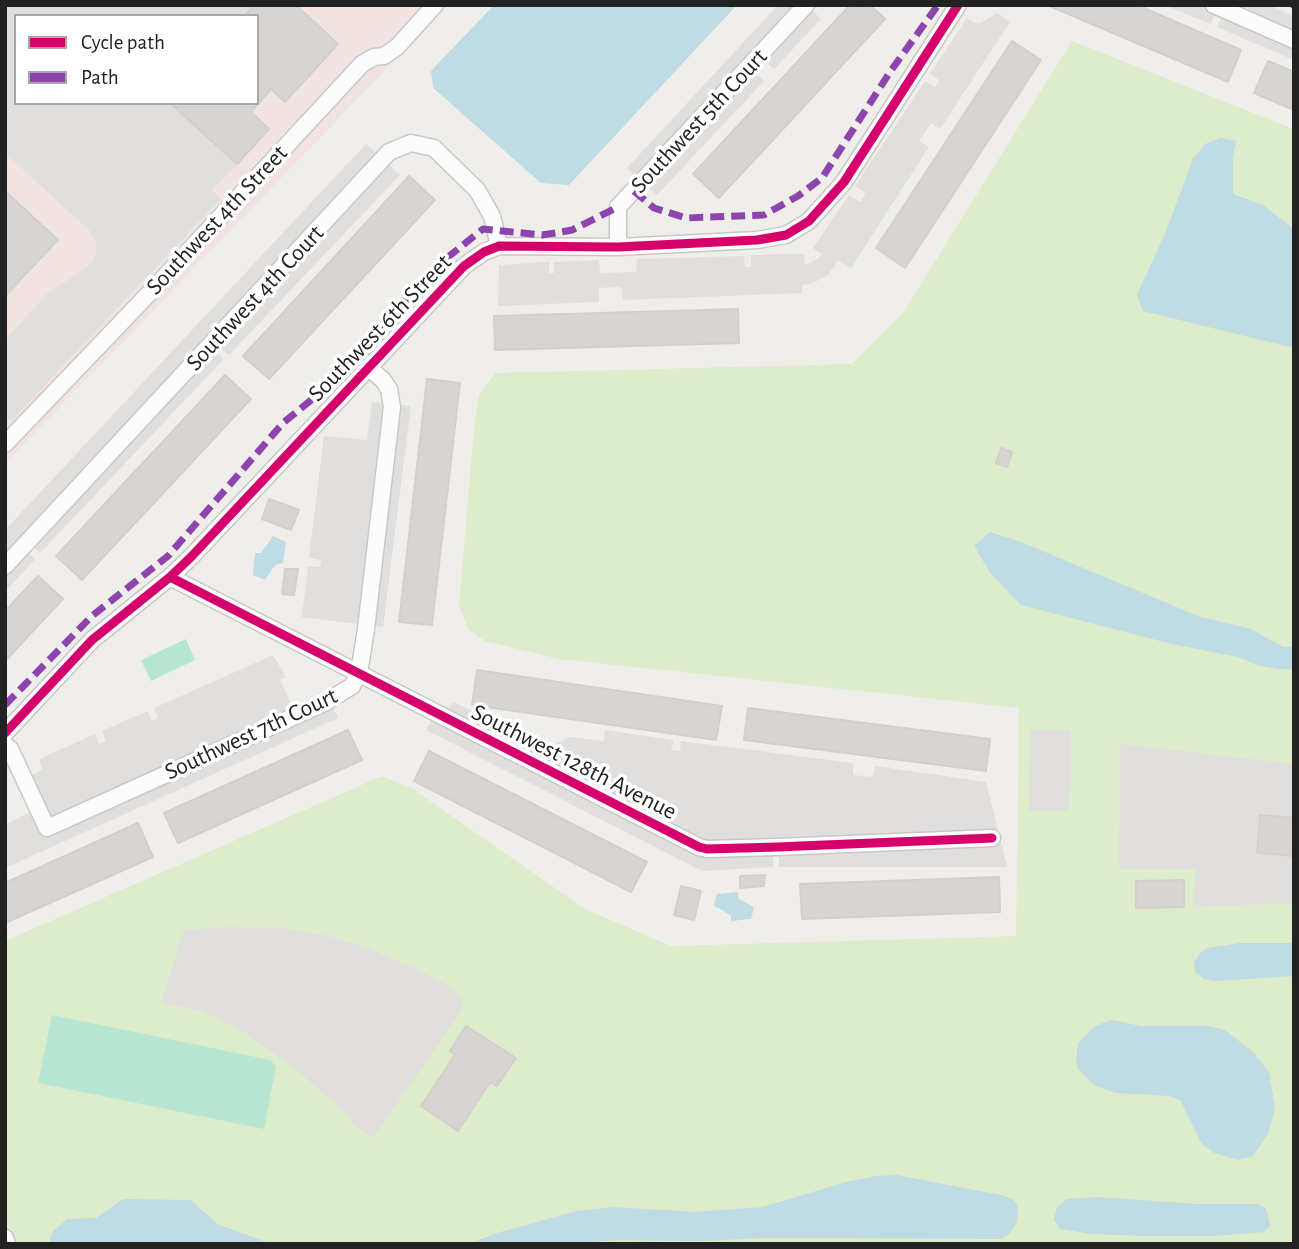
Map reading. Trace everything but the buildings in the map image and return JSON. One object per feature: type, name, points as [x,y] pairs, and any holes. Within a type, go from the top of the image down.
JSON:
[{"type":"street","name":"Southwest 4th Street","points":[[5,444],[362,64],[374,57],[384,56],[397,47],[435,5]]},
{"type":"street","name":"Southwest 5th Court","points":[[618,247],[618,207],[807,5]]},
{"type":"street","name":"Southwest 6th Street","points":[[5,733],[92,640],[170,577],[240,506],[464,266],[484,252],[499,246],[618,247],[757,240],[786,235],[809,221],[844,182],[958,5]]},
{"type":"street","points":[[1214,5],[1294,40]]},
{"type":"street","name":"Southwest 4th Court","points":[[5,566],[390,152],[411,143],[434,148],[477,190],[492,216],[499,246]]},
{"type":"street","name":"Southwest 7th Court","points":[[5,745],[10,749],[47,828],[326,702],[352,685],[359,673],[368,617],[392,407],[391,396],[383,380],[369,367]]},
{"type":"street","name":"Southwest 128th Avenue","points":[[170,577],[690,843],[707,849],[992,838]]},
{"type":"street","points":[[5,1238],[7,1244]]},
{"type":"shaded area","points":[[5,5],[448,5],[5,464]]},
{"type":"shaded area","points":[[5,5],[254,5],[247,14],[14,14],[14,105],[172,105],[237,164],[212,190],[220,199],[11,421],[5,415],[5,340],[47,294],[86,268],[94,260],[97,250],[90,231],[5,153]]},
{"type":"shaded area","points":[[778,5],[817,5],[813,11],[821,19],[774,69],[765,61],[755,72],[764,81],[657,195],[627,168]]},
{"type":"shaded area","points":[[1164,5],[1269,5],[1294,16],[1294,60],[1217,27],[1222,16],[1215,13],[1211,24]]},
{"type":"shaded area","points":[[998,13],[1010,22],[940,129],[931,123],[919,141],[929,147],[851,268],[838,261],[828,275],[802,285],[802,293],[623,300],[622,288],[617,287],[599,288],[599,302],[498,306],[499,265],[549,262],[549,273],[554,273],[554,262],[599,260],[600,273],[636,272],[637,259],[744,256],[745,267],[751,267],[751,255],[804,254],[805,265],[816,260],[822,254],[813,248],[849,195],[860,202],[865,195],[855,186],[925,81],[935,87],[939,80],[930,74],[967,18],[978,24]]},
{"type":"shaded area","points":[[366,144],[400,175],[229,355],[218,347],[215,351],[224,359],[40,553],[32,546],[27,552],[35,559],[5,592],[5,530]]},
{"type":"shaded area","points":[[372,402],[411,406],[383,627],[302,617],[308,566],[320,567],[321,560],[309,558],[324,436],[367,440]]},
{"type":"shaded area","points":[[273,655],[286,677],[280,680],[293,707],[309,700],[326,702],[333,707],[338,718],[5,868],[5,825],[32,811],[18,781],[42,770],[39,759],[95,734],[99,744],[106,741],[102,731],[148,711],[152,721],[158,718],[154,708]]},
{"type":"shaded area","points":[[453,702],[533,740],[528,750],[538,751],[570,737],[604,741],[605,730],[674,740],[671,750],[676,751],[680,751],[681,741],[853,763],[853,775],[873,777],[875,766],[986,782],[1007,867],[779,867],[779,854],[773,854],[773,867],[702,871],[426,730],[439,705],[448,710]]},
{"type":"shaded area","points":[[1030,730],[1071,730],[1069,811],[1029,811]]},
{"type":"shaded area","points":[[1120,744],[1294,764],[1294,903],[1194,907],[1195,869],[1119,869]]},
{"type":"shaded area","points":[[284,928],[329,936],[365,947],[407,965],[444,983],[461,996],[462,1010],[374,1137],[358,1128],[334,1102],[300,1073],[240,1029],[201,1011],[161,1003],[184,930]]},
{"type":"green space","points":[[1072,41],[1294,129],[1294,1244],[5,1244],[5,941],[382,776],[413,789],[585,909],[671,946],[1016,936],[1019,708],[559,659],[485,641],[468,629],[459,606],[479,395],[495,373],[852,364],[903,313]]},
{"type":"green space","points":[[186,639],[195,660],[151,681],[141,660]]},
{"type":"green space","points":[[52,1015],[270,1060],[276,1067],[264,1129],[38,1083]]},
{"type":"water","points":[[494,5],[737,5],[569,185],[541,183],[433,88],[431,71]]},
{"type":"water","points":[[1221,138],[1236,141],[1233,194],[1263,205],[1294,229],[1294,348],[1143,311],[1137,295],[1167,229],[1193,159],[1205,144]]},
{"type":"water","points":[[990,532],[1021,542],[1198,616],[1251,629],[1283,647],[1294,647],[1294,669],[1257,665],[1238,657],[1172,644],[1021,605],[991,574],[974,546]]},
{"type":"water","points":[[273,536],[286,542],[283,563],[275,565],[265,580],[253,575],[255,553],[261,553]]},
{"type":"water","points":[[737,892],[739,899],[754,907],[751,919],[731,921],[731,915],[714,906],[717,894]]},
{"type":"water","points":[[1240,943],[1294,943],[1294,976],[1216,981],[1204,979],[1195,972],[1194,963],[1200,953],[1208,948]]},
{"type":"water","points":[[1111,1020],[1141,1026],[1208,1026],[1225,1030],[1253,1052],[1269,1072],[1275,1108],[1268,1134],[1253,1156],[1238,1160],[1214,1153],[1201,1143],[1181,1101],[1169,1096],[1116,1093],[1095,1086],[1078,1069],[1078,1043],[1095,1026]]},
{"type":"water","points":[[896,1175],[1001,1195],[1014,1200],[1018,1207],[1017,1222],[1009,1234],[1000,1239],[768,1238],[469,1244],[497,1233],[577,1211],[614,1207],[694,1212],[763,1207],[846,1182]]},
{"type":"water","points":[[1098,1197],[1197,1204],[1257,1204],[1266,1208],[1270,1226],[1264,1232],[1215,1236],[1092,1234],[1060,1229],[1054,1220],[1057,1207],[1067,1199]]},
{"type":"water","points":[[123,1199],[191,1200],[217,1224],[272,1244],[48,1244],[54,1230],[68,1219],[96,1218]]},
{"type":"marked path","points":[[634,191],[654,208],[686,218],[764,215],[798,196],[822,178],[890,72],[938,5]]},
{"type":"marked path","points":[[5,705],[92,616],[168,556],[283,423],[310,401],[448,257],[483,229],[542,235],[555,233],[572,230],[618,207]]},
{"type":"cycle path","points":[[5,733],[92,640],[191,557],[464,266],[484,252],[499,246],[618,247],[757,240],[786,235],[809,221],[844,182],[958,5]]},
{"type":"cycle path","points":[[170,577],[699,847],[777,847],[992,838]]}]
